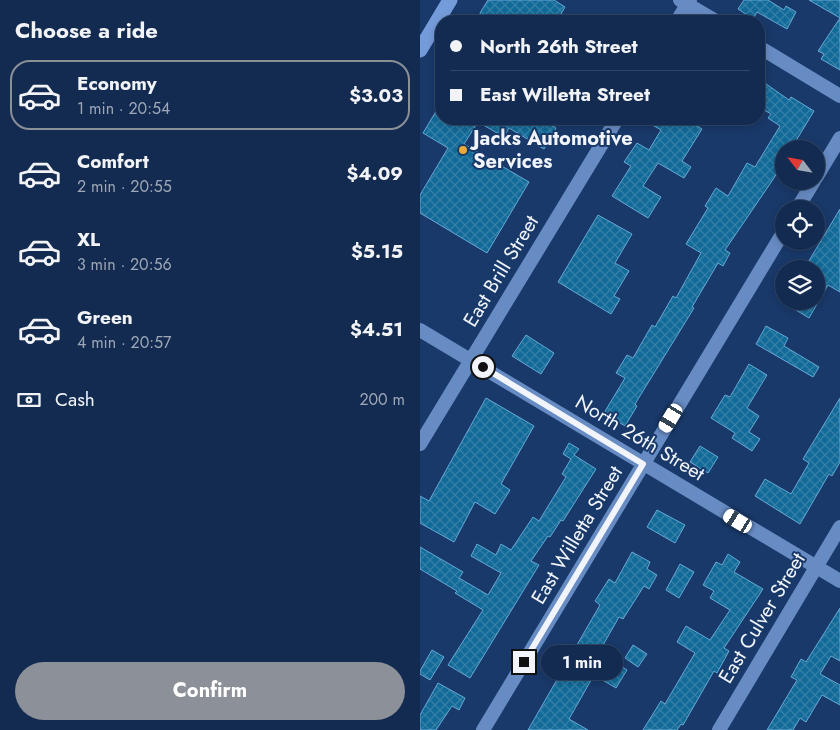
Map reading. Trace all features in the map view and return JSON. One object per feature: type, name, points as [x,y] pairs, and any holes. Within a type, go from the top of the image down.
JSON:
[{"type":"main road","points":[[441,15],[450,0]]},
{"type":"main road","points":[[420,50],[435,25]]},
{"type":"street","points":[[680,15],[686,1],[707,15]]},
{"type":"street","points":[[765,51],[840,96]]},
{"type":"street","name":"East Brill Street","points":[[420,444],[613,125]]},
{"type":"street","points":[[825,163],[840,138]]},
{"type":"street","name":"East Willetta Street","points":[[483,730],[775,246]]},
{"type":"street","name":"North 26th Street","points":[[420,330],[840,581]]},
{"type":"street","name":"East Culver Street","points":[[719,730],[840,527]]},
{"type":"building","points":[[488,0],[554,0],[565,7],[560,15],[481,15],[480,13]]},
{"type":"building","points":[[744,0],[768,0],[784,10],[786,6],[796,12],[787,29],[765,15],[757,12],[755,15],[747,15],[738,9]]},
{"type":"building","points":[[809,0],[840,0],[840,18]]},
{"type":"building","points":[[840,18],[840,70],[821,59],[824,54],[818,51]]},
{"type":"building","points":[[765,83],[789,100],[791,97],[814,111],[796,140],[775,140],[775,176],[725,250],[730,253],[723,266],[718,263],[692,307],[694,308],[635,404],[637,406],[625,426],[604,413],[625,378],[616,373],[627,355],[633,358],[652,325],[655,327],[673,296],[676,298],[701,253],[686,244],[708,208],[705,206],[716,188],[728,196],[747,163],[755,167],[780,126],[768,118],[771,114],[765,110]]},
{"type":"building","points":[[435,113],[435,125],[476,125],[464,144],[529,182],[487,253],[420,213],[420,195],[448,148],[423,133]]},
{"type":"building","points":[[483,125],[551,125],[556,128],[544,149],[509,128],[504,137]]},
{"type":"building","points":[[652,125],[696,125],[702,129],[682,161],[691,167],[684,178],[658,163],[643,186],[661,197],[648,218],[612,196],[631,166],[624,162],[637,143],[649,150],[661,130]]},
{"type":"building","points":[[840,209],[840,292],[828,285],[825,290],[825,260],[809,260],[815,250],[825,250],[825,234]]},
{"type":"building","points":[[598,215],[632,234],[615,263],[629,271],[614,296],[620,299],[611,314],[558,282]]},
{"type":"building","points":[[796,310],[814,310],[809,318]]},
{"type":"building","points":[[766,326],[788,338],[784,346],[819,367],[813,377],[756,344]]},
{"type":"building","points":[[526,335],[554,353],[541,374],[512,356]]},
{"type":"building","points":[[749,364],[767,375],[747,408],[759,416],[749,432],[760,439],[752,451],[732,438],[735,433],[711,418],[725,395],[730,397]]},
{"type":"building","points":[[486,398],[534,426],[501,484],[510,490],[495,514],[475,502],[454,542],[420,523],[420,496],[429,501]]},
{"type":"building","points":[[840,398],[840,462],[832,476],[829,474],[800,524],[755,496],[765,479],[791,494],[809,463],[803,459]]},
{"type":"building","points":[[569,443],[579,449],[574,455],[596,469],[563,521],[561,520],[550,537],[548,536],[531,561],[539,565],[470,678],[448,665],[483,610],[455,593],[457,591],[420,569],[420,547],[463,572],[459,578],[488,595],[501,573],[471,556],[477,544],[496,555],[501,544],[511,550],[533,517],[539,521],[566,477],[562,474],[571,459],[563,454]]},
{"type":"building","points":[[700,446],[718,457],[708,473],[690,462]]},
{"type":"building","points":[[657,510],[685,525],[675,543],[647,527]]},
{"type":"building","points":[[632,552],[650,562],[647,569],[657,575],[649,589],[644,586],[623,619],[619,617],[599,652],[627,670],[616,688],[594,675],[569,719],[588,730],[528,730],[600,605],[595,601],[609,579],[615,583]]},
{"type":"building","points":[[728,554],[740,562],[734,572],[763,589],[724,648],[729,651],[717,673],[714,671],[683,725],[681,724],[677,730],[643,730],[661,701],[665,704],[695,653],[677,642],[686,626],[710,640],[730,610],[710,598],[714,591],[703,585],[716,562],[722,565]]},
{"type":"building","points":[[680,564],[694,572],[679,598],[666,590]]},
{"type":"building","points":[[840,608],[840,661],[831,656],[820,674],[840,685],[840,705],[822,695],[806,722],[800,718],[793,730],[767,730],[797,680],[791,677],[801,659],[806,662]]},
{"type":"building","points":[[633,645],[647,654],[638,667],[625,658]]},
{"type":"building","points":[[432,650],[444,657],[430,680],[420,674],[420,671]]},
{"type":"building","points":[[438,683],[465,698],[459,710],[452,706],[436,730],[420,730],[420,715]]},
{"type":"place","name":"Jacks Automotive Services","points":[[463,150]]},
{"type":"route","points":[[483,367],[643,464],[524,662]]}]
